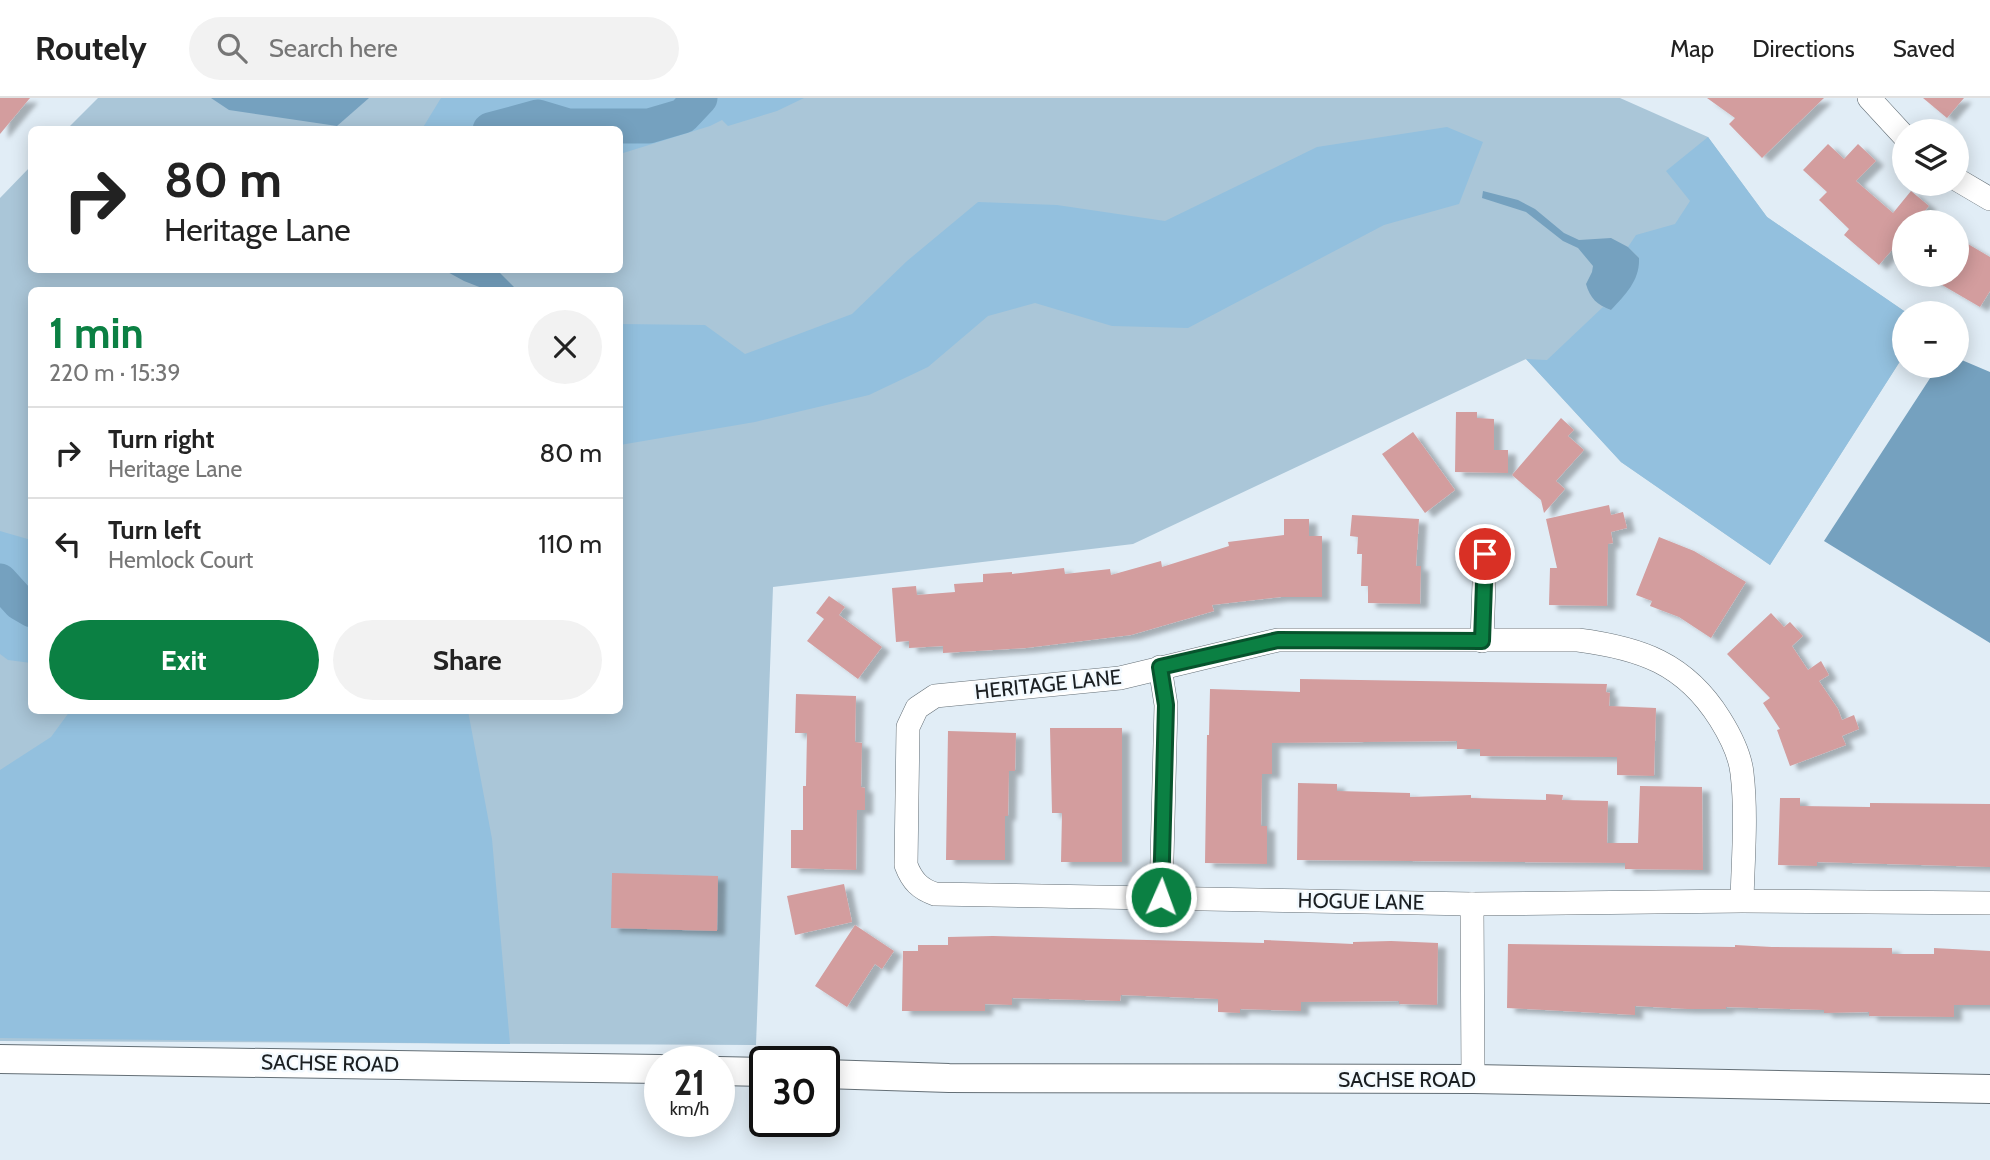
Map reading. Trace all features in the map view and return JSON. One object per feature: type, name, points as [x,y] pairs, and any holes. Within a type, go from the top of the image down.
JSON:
[{"type":"main road","name":"SACHSE ROAD","points":[[0,1059],[644,1069]]},
{"type":"main road","name":"SACHSE ROAD","points":[[840,1075],[949,1078],[1473,1079],[1990,1089]]},
{"type":"street","points":[[1870,98],[1892,123]]},
{"type":"street","points":[[1969,187],[1990,199]]},
{"type":"street","points":[[1482,641],[1485,554]]},
{"type":"street","name":"HERITAGE LANE","points":[[917,708],[936,696],[1120,678],[1278,640],[1577,640],[1615,645],[1651,656],[1682,674],[1709,702],[1730,735],[1742,771],[1742,901]]},
{"type":"street","points":[[1160,667],[1166,705],[1161,897]]},
{"type":"street","name":"HOGUE LANE","points":[[917,708],[908,727],[906,854],[910,875],[916,884],[925,891],[946,895],[1472,904],[1742,901],[1990,903]]},
{"type":"street","points":[[1472,904],[1473,1079]]},
{"type":"shaded area","points":[[98,98],[1620,98],[1708,137],[1767,217],[1892,303],[1892,374],[1770,565],[1621,462],[1526,359],[1133,544],[773,587],[756,1045],[0,1041],[0,198],[28,169],[28,273],[623,273],[623,126],[70,126]]},
{"type":"shaded area","points":[[211,98],[369,98],[337,126],[229,110]]},
{"type":"shaded area","points":[[441,98],[804,98],[777,111],[728,126],[722,120],[623,153],[623,126],[424,126]]},
{"type":"shaded area","points":[[1447,127],[1483,142],[1459,204],[1384,225],[1188,328],[1112,326],[1035,303],[988,316],[928,367],[869,395],[755,422],[623,444],[623,324],[705,325],[745,354],[852,314],[907,261],[978,202],[1057,205],[1165,221],[1317,147]]},
{"type":"shaded area","points":[[1708,137],[1767,217],[1892,303],[1892,374],[1770,565],[1621,462],[1526,359],[1547,360],[1603,307],[1611,310],[1639,258],[1628,247],[1636,235],[1675,224],[1690,201],[1666,171]]},
{"type":"shaded area","points":[[1483,191],[1518,200],[1535,209],[1564,233],[1579,240],[1611,238],[1628,247],[1639,258],[1637,273],[1631,286],[1611,310],[1602,306],[1592,297],[1586,284],[1593,266],[1578,248],[1563,241],[1526,212],[1482,198]]},
{"type":"shaded area","points":[[449,273],[500,273],[514,287],[479,287]]},
{"type":"shaded area","points":[[1969,363],[1990,372],[1990,643],[1824,541],[1930,378],[1969,378]]},
{"type":"shaded area","points":[[0,531],[28,539],[28,663],[8,660],[0,654]]},
{"type":"shaded area","points":[[68,714],[469,714],[492,839],[510,1044],[0,1038],[0,770],[51,737]]},
{"type":"building","points":[[0,98],[30,98],[0,134]]},
{"type":"building","points":[[1707,98],[1824,98],[1762,158],[1729,124],[1735,118]]},
{"type":"building","points":[[1923,98],[1964,98],[1947,118]]},
{"type":"building","points":[[1828,144],[1844,159],[1858,144],[1876,161],[1856,181],[1892,212],[1892,250],[1879,265],[1844,235],[1849,229],[1819,200],[1827,192],[1803,170]]},
{"type":"building","points":[[1907,196],[1917,196],[1929,206],[1926,210],[1895,210]]},
{"type":"building","points":[[1969,245],[1990,257],[1990,291],[1980,307],[1946,287],[1969,287]]},
{"type":"building","points":[[1456,412],[1477,412],[1477,418],[1494,419],[1494,450],[1508,450],[1508,473],[1455,472]]},
{"type":"building","points":[[1561,418],[1574,430],[1568,436],[1584,450],[1556,481],[1565,489],[1544,513],[1541,500],[1512,475]]},
{"type":"building","points":[[1413,432],[1455,490],[1425,513],[1382,454]]},
{"type":"building","points":[[1609,505],[1611,515],[1623,512],[1627,528],[1611,532],[1613,543],[1608,544],[1607,606],[1549,605],[1550,568],[1557,568],[1546,519]]},
{"type":"building","points":[[1352,515],[1419,519],[1416,566],[1421,566],[1420,604],[1368,603],[1368,586],[1361,586],[1362,554],[1357,554],[1358,537],[1350,536]]},
{"type":"building","points":[[1284,519],[1309,519],[1309,536],[1322,536],[1322,597],[1281,597],[1212,605],[1214,611],[1131,635],[1026,648],[943,653],[943,646],[909,648],[909,641],[896,642],[892,588],[916,586],[917,595],[955,592],[954,584],[983,582],[983,574],[1012,574],[1064,568],[1065,574],[1110,569],[1111,575],[1161,561],[1162,567],[1229,546],[1228,542],[1284,535]]},
{"type":"building","points":[[1659,537],[1694,551],[1746,582],[1711,638],[1679,617],[1650,606],[1652,601],[1636,595]]},
{"type":"building","points":[[829,596],[845,607],[839,615],[882,647],[858,679],[807,641],[824,619],[816,613]]},
{"type":"building","points":[[1771,613],[1784,627],[1790,622],[1803,636],[1792,646],[1808,670],[1821,661],[1829,675],[1819,681],[1838,709],[1842,720],[1854,715],[1859,729],[1842,736],[1846,745],[1790,766],[1777,730],[1780,729],[1763,703],[1770,698],[1727,654]]},
{"type":"building","points":[[1300,679],[1607,684],[1606,692],[1610,693],[1609,706],[1656,708],[1654,776],[1617,775],[1617,757],[1480,756],[1480,749],[1457,749],[1457,741],[1272,743],[1272,774],[1262,774],[1261,826],[1267,826],[1267,864],[1205,863],[1210,689],[1300,692]]},
{"type":"building","points":[[796,694],[856,696],[855,742],[862,743],[861,787],[865,788],[865,810],[857,810],[856,870],[791,868],[791,830],[803,830],[803,786],[806,786],[807,733],[795,733]]},
{"type":"building","points":[[1050,728],[1122,728],[1122,862],[1061,862],[1062,813],[1052,813]]},
{"type":"building","points":[[948,731],[1016,733],[1015,771],[1009,771],[1008,816],[1005,816],[1005,860],[946,860]]},
{"type":"building","points":[[1298,783],[1337,784],[1337,791],[1410,793],[1410,797],[1471,795],[1471,798],[1546,800],[1546,794],[1563,795],[1562,800],[1608,801],[1607,843],[1638,843],[1640,786],[1702,787],[1703,870],[1625,869],[1625,863],[1297,860]]},
{"type":"building","points":[[1780,798],[1800,798],[1800,806],[1870,807],[1870,803],[1990,804],[1990,867],[1817,862],[1817,866],[1778,865]]},
{"type":"building","points":[[612,873],[718,876],[717,931],[611,928]]},
{"type":"building","points":[[844,884],[852,922],[795,935],[787,896]]},
{"type":"building","points":[[855,925],[894,951],[882,969],[875,964],[847,1007],[815,986]]},
{"type":"building","points":[[948,937],[1264,943],[1264,940],[1353,944],[1391,941],[1438,943],[1437,1005],[1399,1004],[1399,1001],[1301,1002],[1301,1011],[1240,1009],[1240,1013],[1218,1012],[1218,999],[1121,995],[1120,1001],[1012,998],[1012,1005],[985,1004],[985,1011],[902,1011],[903,951],[918,951],[918,945],[948,945]]},
{"type":"building","points":[[1508,944],[1892,948],[1892,954],[1934,954],[1934,948],[1990,951],[1990,1005],[1954,1005],[1954,1017],[1869,1016],[1869,1012],[1824,1013],[1824,1010],[1726,1007],[1688,1009],[1635,1006],[1635,1015],[1507,1008]]},
{"type":"waterway","points":[[623,126],[649,126],[683,116],[700,98]]},
{"type":"waterway","points":[[505,126],[538,117],[568,126]]},
{"type":"waterway","points":[[568,126],[623,126]]},
{"type":"waterway","points":[[0,581],[20,603],[28,608]]},
{"type":"route","points":[[1161,897],[1166,705],[1160,667],[1278,640],[1482,641],[1485,554]]}]
